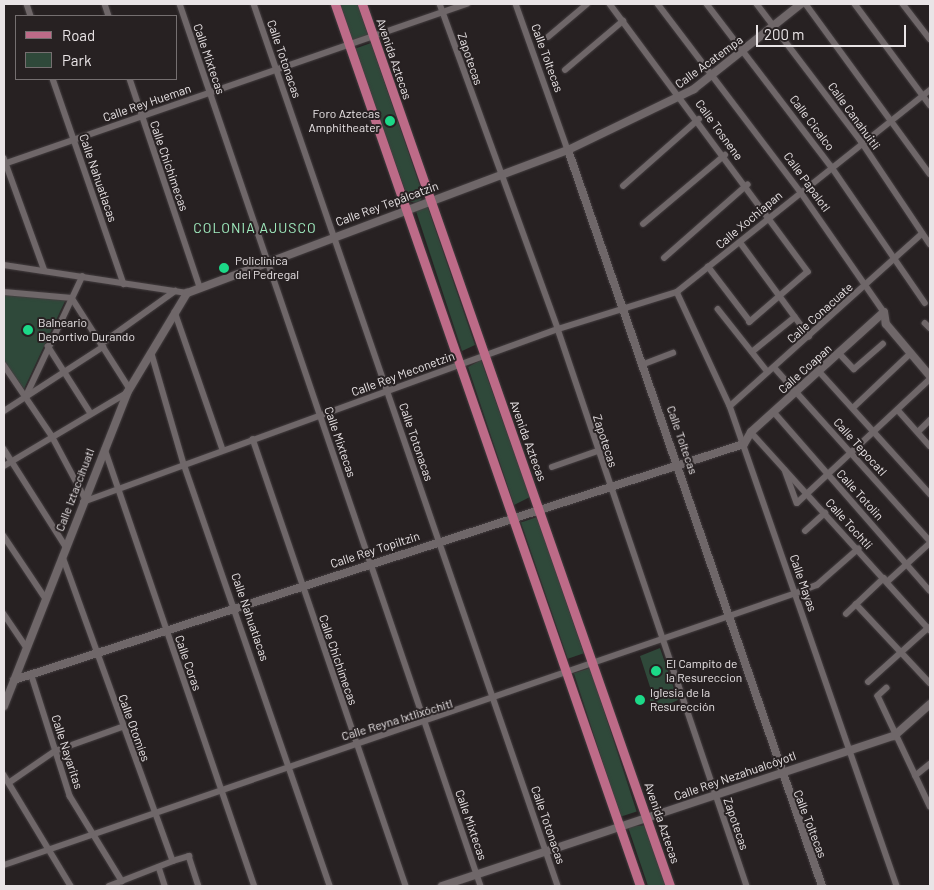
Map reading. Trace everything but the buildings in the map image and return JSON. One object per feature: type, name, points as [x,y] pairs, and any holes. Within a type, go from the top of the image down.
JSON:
[{"type":"main road","points":[[335,4],[640,886]]},
{"type":"main road","name":"Avenida Aztecas","points":[[362,4],[670,886]]},
{"type":"street","name":"Calle Mixtecas","points":[[180,4],[481,886]]},
{"type":"street","name":"Calle Totonacas","points":[[254,4],[558,886]]},
{"type":"street","name":"Zapotecas","points":[[440,4],[500,175],[558,329],[610,487],[664,638],[714,794],[747,886]]},
{"type":"street","name":"Calle Rey Hueman","points":[[4,162],[74,140],[467,4]]},
{"type":"street","name":"Calle Toltecas","points":[[516,4],[679,465],[730,615],[779,773],[822,886]]},
{"type":"street","points":[[548,36],[587,4]]},
{"type":"street","name":"Calle Tosnene","points":[[610,4],[699,119],[770,216],[808,272],[780,296]]},
{"type":"street","name":"Calle Papalotl","points":[[658,4],[800,191],[867,284],[884,312],[886,324],[930,378]]},
{"type":"street","name":"Calle Cicalco","points":[[707,4],[831,166],[893,260],[926,304]]},
{"type":"street","name":"Calle Canahuitli","points":[[757,4],[861,141],[930,244]]},
{"type":"street","name":"Calle Acatempa","points":[[568,150],[632,116],[681,96],[713,75],[800,4]]},
{"type":"street","points":[[806,4],[891,117],[930,174]]},
{"type":"street","points":[[855,4],[930,105]]},
{"type":"street","points":[[903,4],[930,39]]},
{"type":"street","points":[[565,70],[623,21]]},
{"type":"street","name":"Calle Nahuatlacas","points":[[53,80],[124,284]]},
{"type":"street","name":"Calle Chichimecas","points":[[130,80],[200,287]]},
{"type":"street","name":"Calle Xochiapan","points":[[677,292],[891,117],[930,90]]},
{"type":"street","points":[[623,186],[699,119]]},
{"type":"street","name":"Calle Rey Tepálcatzin","points":[[187,292],[266,260],[568,150]]},
{"type":"street","points":[[643,224],[725,155]]},
{"type":"street","points":[[4,162],[45,271]]},
{"type":"street","points":[[664,258],[747,185]]},
{"type":"street","name":"Calle Conacuate","points":[[730,406],[922,234]]},
{"type":"street","points":[[740,242],[809,336]]},
{"type":"street","points":[[4,265],[187,292]]},
{"type":"street","points":[[708,267],[750,322],[780,296]]},
{"type":"street","points":[[26,396],[82,277]]},
{"type":"street","points":[[4,411],[64,372],[175,291]]},
{"type":"street","points":[[4,292],[72,298]]},
{"type":"street","name":"Calle Iztaccíhuatl","points":[[4,702],[104,446],[128,391],[152,354],[187,292]]},
{"type":"street","name":"Calle Rey Meconetzin","points":[[83,499],[119,489],[624,306],[677,292]]},
{"type":"street","name":"Calle Mayas","points":[[677,292],[730,406],[897,886]]},
{"type":"street","points":[[4,466],[90,412],[128,391],[72,298]]},
{"type":"street","points":[[718,309],[768,372]]},
{"type":"street","points":[[175,312],[223,450]]},
{"type":"street","name":"Calle Coapan","points":[[744,444],[751,432],[884,312]]},
{"type":"street","points":[[752,352],[796,317]]},
{"type":"street","points":[[926,323],[930,328]]},
{"type":"street","points":[[839,353],[854,369],[883,344]]},
{"type":"street","points":[[48,346],[90,412]]},
{"type":"street","points":[[644,364],[674,353]]},
{"type":"street","name":"Calle Nahuatlacas","points":[[152,354],[184,464],[238,610],[330,886]]},
{"type":"street","points":[[853,408],[911,354]]},
{"type":"street","points":[[4,365],[52,436],[83,499]]},
{"type":"street","name":"Calle Tepocatl","points":[[774,367],[930,542]]},
{"type":"street","points":[[819,371],[930,494]]},
{"type":"street","points":[[786,470],[797,503],[930,378]]},
{"type":"street","points":[[898,410],[930,446]]},
{"type":"street","name":"Calle Totolin","points":[[774,412],[930,591]]},
{"type":"street","points":[[918,432],[930,420]]},
{"type":"street","name":"Calle Tochtli","points":[[751,432],[929,629]]},
{"type":"street","name":"Calle Chichimecas","points":[[253,439],[406,886]]},
{"type":"street","name":"Calle Rey Topiltzin","points":[[14,680],[32,676],[238,610],[302,586],[744,444]]},
{"type":"street","name":"Calle Coras","points":[[104,446],[166,632],[256,886]]},
{"type":"street","points":[[4,449],[65,545]]},
{"type":"street","points":[[552,467],[598,451]]},
{"type":"street","points":[[805,531],[825,513]]},
{"type":"street","points":[[4,536],[46,598]]},
{"type":"street","points":[[846,614],[930,542]]},
{"type":"street","name":"Calle Reyna Ixtlixóchitl","points":[[4,865],[222,792],[356,742],[425,723],[592,662],[796,593],[817,585],[858,549]]},
{"type":"street","name":"Calle Otomíes","points":[[62,555],[122,726],[173,861]]},
{"type":"street","points":[[856,604],[930,683]]},
{"type":"street","points":[[4,616],[26,648]]},
{"type":"street","points":[[868,682],[929,629]]},
{"type":"street","name":"Calle Nayaritas","points":[[32,676],[70,796],[122,881]]},
{"type":"street","points":[[887,688],[878,696],[894,736],[930,806]]},
{"type":"street","points":[[894,736],[930,704]]},
{"type":"street","points":[[10,782],[56,751],[122,726]]},
{"type":"street","name":"Calle Rey Nezahualcóyotl","points":[[442,886],[850,748],[894,736]]},
{"type":"street","points":[[915,776],[930,764]]},
{"type":"street","points":[[4,775],[10,782],[71,886]]},
{"type":"street","points":[[109,886],[189,856],[199,886]]},
{"type":"street","points":[[159,867],[165,886]]},
{"type":"green space","points":[[338,4],[358,4],[368,35],[350,41]]},
{"type":"green space","points":[[371,43],[423,195],[419,204],[409,201],[354,49]]},
{"type":"green space","points":[[426,202],[475,345],[462,351],[415,208]]},
{"type":"green space","name":"Balneario Deportivo Durando","points":[[4,293],[66,299],[24,389],[4,362]]},
{"type":"green space","points":[[481,360],[530,497],[514,505],[468,367]]},
{"type":"green space","points":[[537,517],[584,653],[568,659],[521,523]]},
{"type":"green space","name":"El Campito de la Resureccion","points":[[660,648],[678,700],[650,713],[650,687],[640,656]]},
{"type":"green space","points":[[590,668],[637,812],[620,817],[574,673]]},
{"type":"green space","points":[[646,825],[666,886],[648,886],[628,827]]},
{"type":"place","name":"Foro Aztecas Amphitheater","points":[[390,121]]},
{"type":"place","name":"Policlínica del Pedregal","points":[[224,268]]},
{"type":"place","name":"Balneario Deportivo Durando","points":[[28,330]]},
{"type":"place","name":"El Campito de la Resureccion","points":[[656,671]]},
{"type":"place","name":"Iglesia de la Resurección","points":[[640,700]]},
{"type":"district","name":"COLONIA AJUSCO","points":[[255,228]]}]
